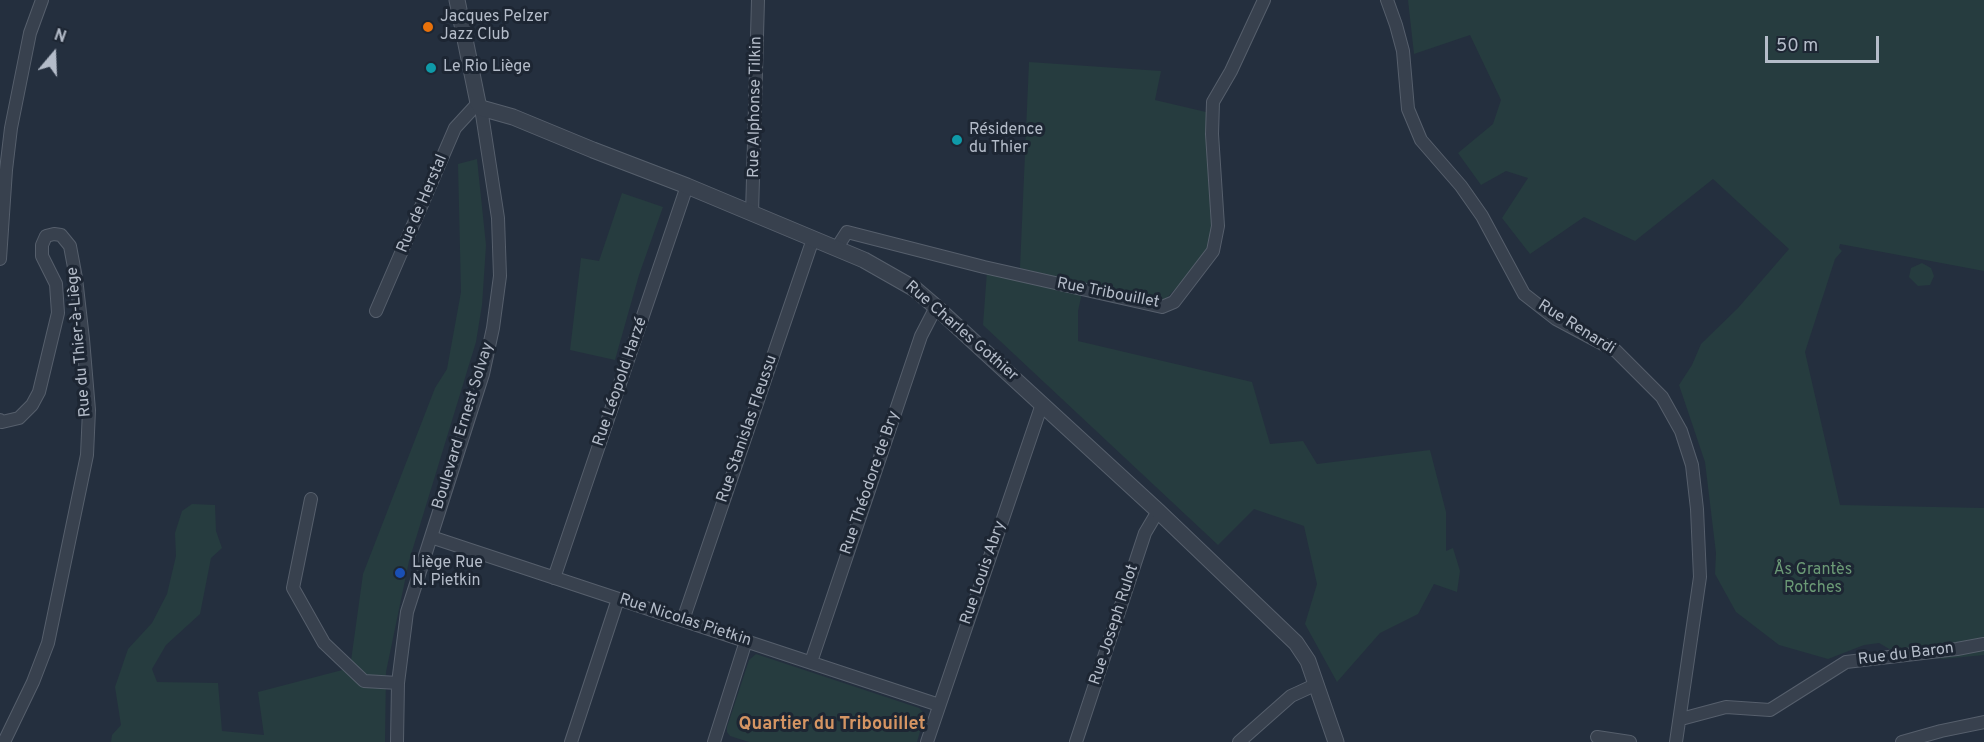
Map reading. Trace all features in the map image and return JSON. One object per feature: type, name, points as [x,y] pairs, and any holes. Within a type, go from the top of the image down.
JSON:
[{"type":"street","points":[[0,259],[11,128],[30,33],[42,0]]},
{"type":"street","name":"Boulevard Ernest Solvay","points":[[397,742],[398,683],[407,612],[486,361],[500,276],[498,218],[458,0]]},
{"type":"street","name":"Rue Alphonse Tilkin","points":[[752,214],[758,0]]},
{"type":"street","name":"Rue Tribouillet","points":[[836,249],[847,232],[984,267],[1162,308],[1174,302],[1213,251],[1218,226],[1212,134],[1213,102],[1231,71],[1264,0]]},
{"type":"street","name":"Rue Renardi","points":[[1387,0],[1403,51],[1408,109],[1421,140],[1461,186],[1477,209],[1524,294],[1556,319],[1616,351],[1662,397],[1681,431],[1692,465],[1697,509],[1700,576],[1676,742]]},
{"type":"street","name":"Rue Charles Gothier","points":[[479,105],[687,186],[813,239],[888,272],[915,289],[1158,511],[1296,643],[1308,661],[1336,742]]},
{"type":"street","name":"Rue de Herstal","points":[[376,311],[455,128],[479,105]]},
{"type":"street","name":"Rue Léopold Harzé","points":[[554,578],[687,186]]},
{"type":"street","name":"Rue du Thier-à-Liège","points":[[1,422],[19,418],[32,405],[39,392],[58,313],[56,284],[42,256],[42,245],[46,236],[61,235],[70,246],[84,339],[89,411],[87,455],[48,643],[33,682],[4,742]]},
{"type":"street","name":"Rue Stanislas Fleussu","points":[[683,620],[813,239]]},
{"type":"street","name":"Rue Théodore de Bry","points":[[811,662],[921,336],[936,307]]},
{"type":"street","name":"Rue Louis Abry","points":[[927,742],[1042,404]]},
{"type":"street","points":[[311,499],[293,588],[324,643],[364,681],[398,683]]},
{"type":"street","name":"Rue Joseph Rulot","points":[[1076,742],[1145,533],[1158,511]]},
{"type":"street","name":"Rue Nicolas Pietkin","points":[[430,537],[939,705]]},
{"type":"street","points":[[571,742],[618,599]]},
{"type":"street","points":[[716,741],[746,641]]},
{"type":"street","name":"Rue du Baron","points":[[1681,719],[1726,707],[1770,710],[1846,662],[1984,644]]},
{"type":"street","points":[[1239,742],[1291,696],[1317,684]]},
{"type":"street","points":[[1902,742],[1984,722]]},
{"type":"street","points":[[1597,737],[1630,742]]},
{"type":"green space","name":"Ås Grantès Rotches","points":[[1408,0],[1984,0],[1984,271],[1840,244],[1839,248],[1842,251],[1835,259],[1805,352],[1840,505],[1984,508],[1984,655],[1943,659],[1898,654],[1879,643],[1864,645],[1828,659],[1779,645],[1736,612],[1715,574],[1716,553],[1705,462],[1679,385],[1692,365],[1701,344],[1738,308],[1789,249],[1713,179],[1635,241],[1584,217],[1530,254],[1502,218],[1528,178],[1506,171],[1481,185],[1458,153],[1493,124],[1501,100],[1470,35],[1414,54]]},
{"type":"green space","points":[[1029,62],[1161,71],[1155,100],[1206,112],[1214,221],[1208,254],[1161,304],[1020,268]]},
{"type":"green space","points":[[477,159],[486,245],[482,305],[476,342],[409,561],[386,672],[385,742],[111,742],[112,735],[121,725],[115,687],[128,649],[152,623],[167,594],[176,556],[175,533],[182,511],[192,504],[215,505],[216,531],[222,548],[211,558],[200,614],[166,645],[152,669],[157,682],[218,683],[222,731],[264,735],[258,692],[350,668],[363,574],[435,388],[447,369],[461,292],[458,164]]},
{"type":"green space","points":[[622,193],[663,207],[639,275],[615,360],[570,350],[581,258],[599,261]]},
{"type":"green space","points":[[1922,263],[1931,268],[1934,276],[1930,285],[1918,286],[1909,277],[1911,268]]},
{"type":"green space","points":[[987,271],[1082,293],[1078,311],[1078,341],[1252,382],[1270,444],[1303,441],[1317,464],[1430,450],[1446,512],[1446,551],[1453,548],[1460,571],[1457,592],[1434,584],[1418,614],[1380,633],[1337,682],[1305,624],[1317,584],[1304,526],[1254,509],[1218,545],[983,325]]},
{"type":"green space","points":[[756,654],[919,708],[924,713],[924,718],[917,742],[749,742],[730,736],[727,727],[749,660]]},
{"type":"place","name":"Jacques Pelzer Jazz Club","points":[[428,27]]},
{"type":"place","name":"Le Rio Liège","points":[[431,68]]},
{"type":"place","name":"Résidence du Thier","points":[[957,140]]},
{"type":"place","name":"Liège Rue N. Pietkin","points":[[400,573]]},
{"type":"district","name":"Quartier du Tribouillet","points":[[832,725]]}]
